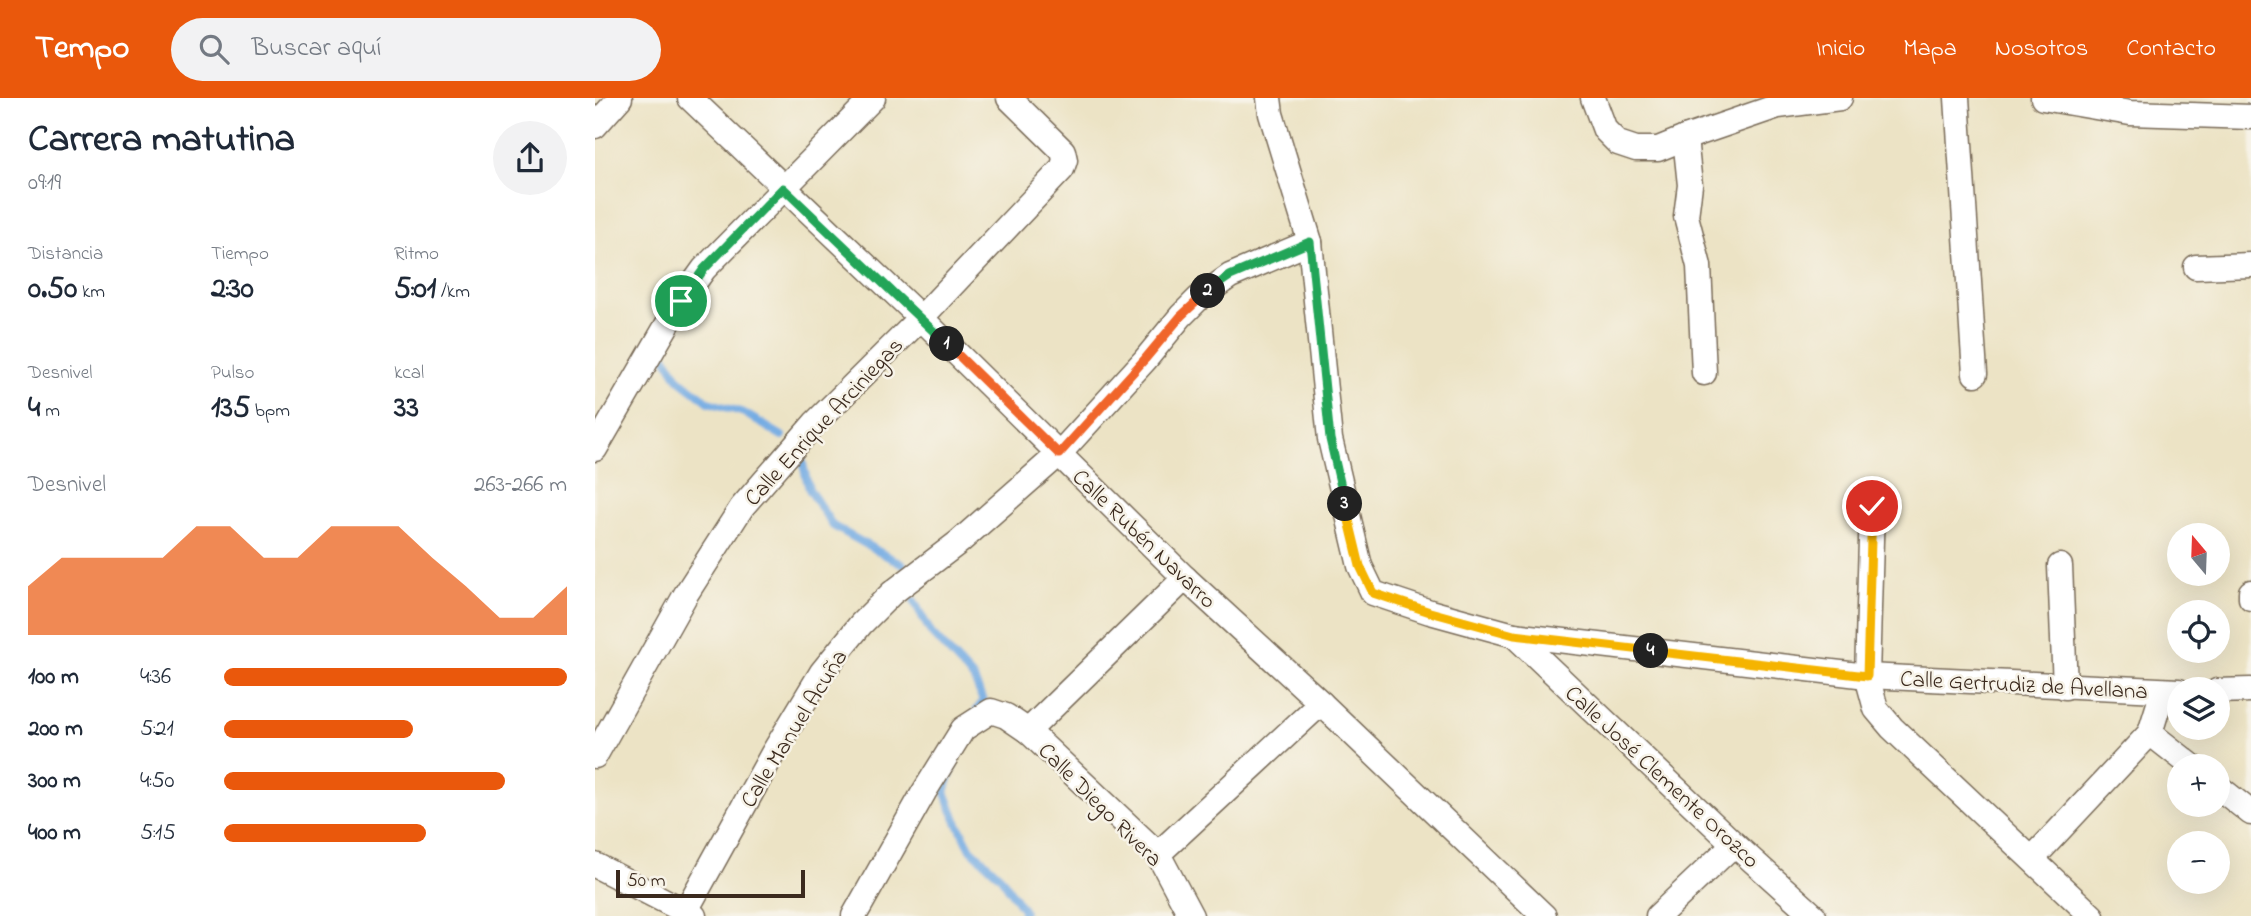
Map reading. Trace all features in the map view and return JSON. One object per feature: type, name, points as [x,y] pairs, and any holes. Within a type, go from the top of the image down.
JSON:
[{"type":"street","points":[[595,126],[619,98]]},
{"type":"street","name":"Calle Rubén Navarro","points":[[690,98],[921,318],[1185,578],[1321,703],[1544,916]]},
{"type":"street","points":[[595,449],[690,287],[704,269],[873,98]]},
{"type":"street","name":"Calle Enrique Arciniegas","points":[[595,756],[686,594],[742,506],[815,423],[921,318],[1062,169],[1065,160],[1063,151],[1009,98]]},
{"type":"street","points":[[1269,98],[1271,114],[1310,242]]},
{"type":"street","points":[[1593,98],[1605,131],[1618,143],[1636,149],[1658,149],[1776,102],[1840,98]]},
{"type":"street","points":[[1957,98],[1975,374]]},
{"type":"street","points":[[2043,98],[2130,113],[2251,117]]},
{"type":"street","points":[[1685,138],[1690,185],[1686,216],[1699,267],[1705,373]]},
{"type":"street","name":"Calle Manuel Acuña","points":[[687,915],[779,743],[822,672],[853,634],[892,593],[959,542],[1059,454],[1199,298],[1230,276],[1310,242]]},
{"type":"street","name":"Calle Gertrudiz de Avellana","points":[[1310,242],[1330,439],[1360,566],[1373,593],[1514,635],[1867,676],[2167,691]]},
{"type":"street","points":[[2196,267],[2251,265]]},
{"type":"street","points":[[1872,506],[1867,676],[1876,709],[1892,728],[2092,916]]},
{"type":"street","points":[[2060,566],[2065,687]]},
{"type":"street","points":[[1027,731],[1185,578]]},
{"type":"street","points":[[2251,592],[2251,598]]},
{"type":"street","name":"Calle José Clemente Orozco","points":[[1514,635],[1734,845],[1814,916]]},
{"type":"street","points":[[2230,691],[2251,690]]},
{"type":"street","points":[[2032,859],[2150,733],[2167,699]]},
{"type":"street","points":[[1158,855],[1321,703]]},
{"type":"street","name":"Calle Diego Rivera","points":[[854,916],[963,729],[991,711],[1006,716],[1027,731],[1158,855],[1191,916]]},
{"type":"street","points":[[2150,733],[2177,754]]},
{"type":"street","points":[[2230,796],[2251,813]]},
{"type":"street","points":[[1658,916],[1734,845]]},
{"type":"street","points":[[595,865],[687,915]]},
{"type":"waterway","points":[[663,353],[679,379],[709,402],[744,413],[782,436]]},
{"type":"waterway","points":[[801,456],[809,489],[833,526],[903,565]]},
{"type":"waterway","points":[[914,601],[931,633],[974,679],[983,701],[977,710]]},
{"type":"waterway","points":[[954,762],[945,792],[958,824],[971,849],[1001,877],[1024,911],[1022,916]]},
{"type":"route","points":[[681,301],[704,269],[783,188],[921,318],[1059,454],[1199,298],[1230,276],[1310,242],[1330,439],[1360,566],[1373,593],[1514,635],[1867,676],[1872,506]]}]
